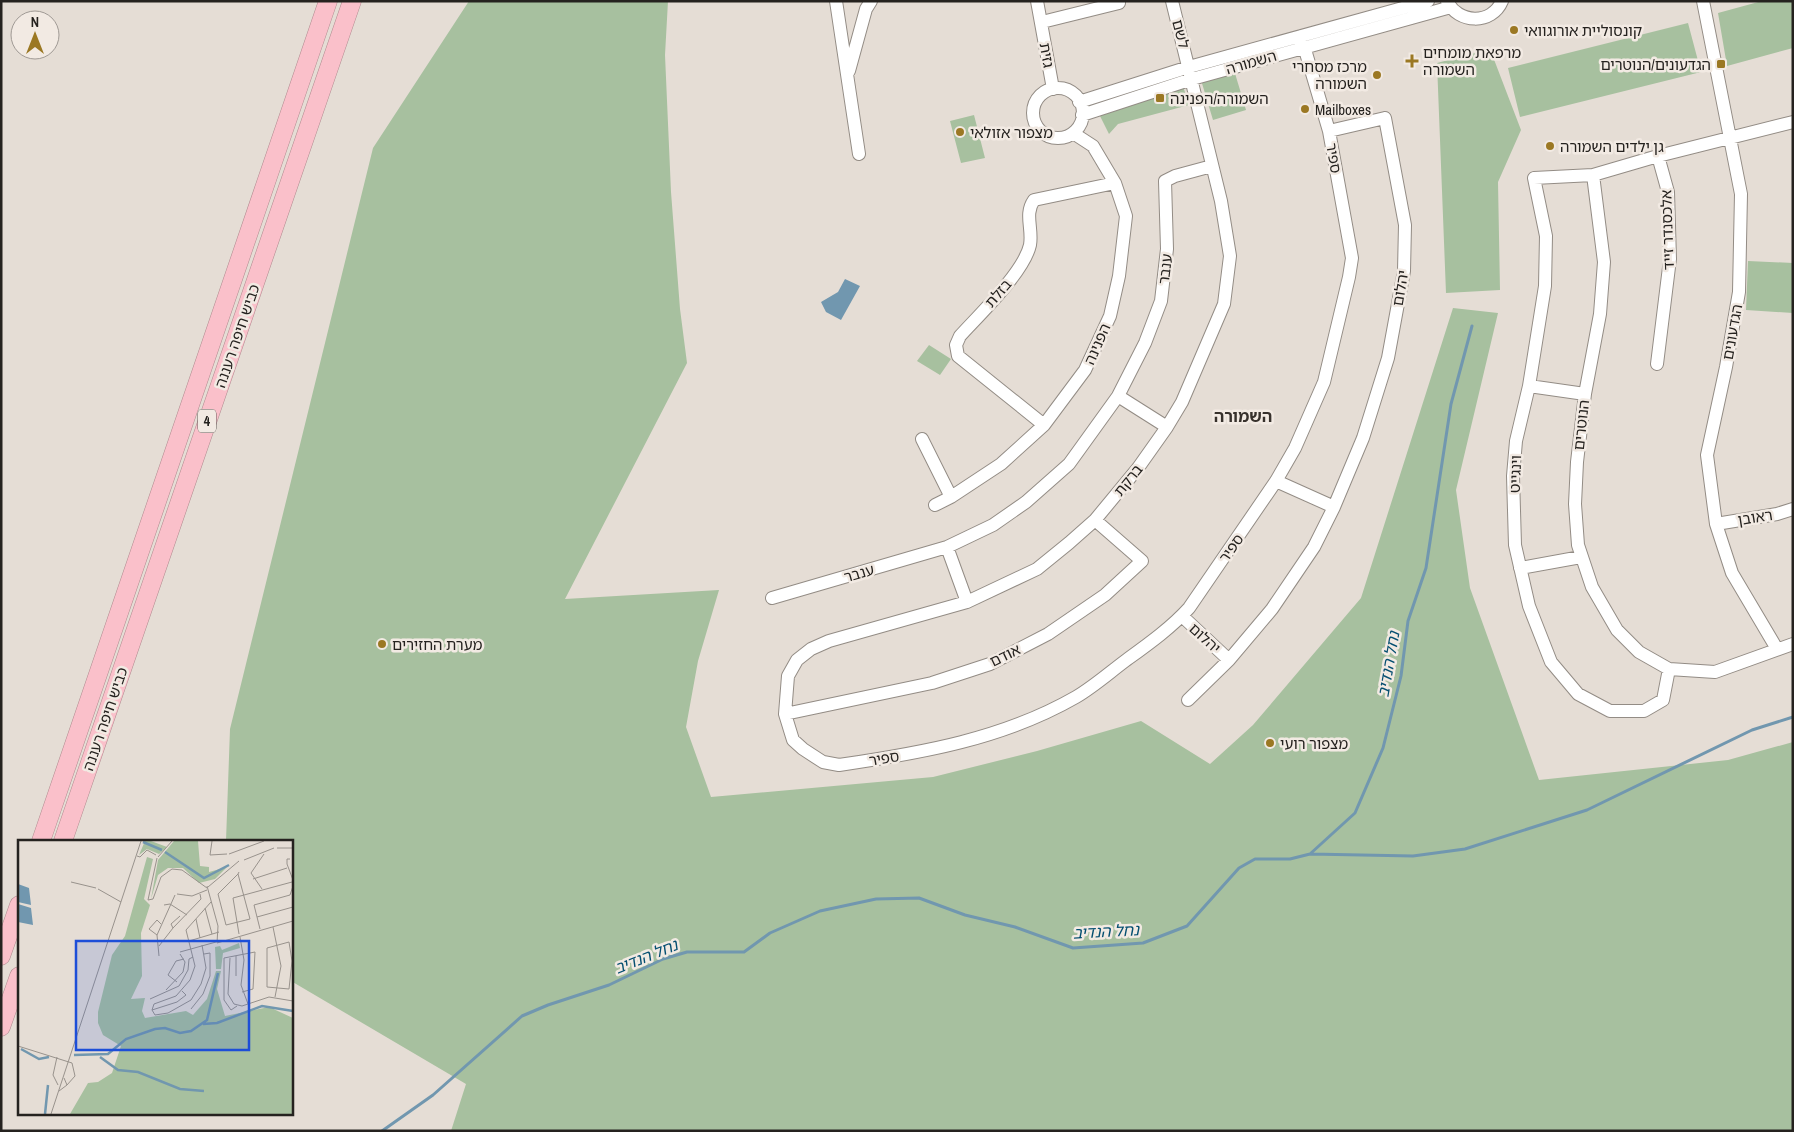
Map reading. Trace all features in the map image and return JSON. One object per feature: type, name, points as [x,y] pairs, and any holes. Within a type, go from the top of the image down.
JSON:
[{"type":"highway","name":"כביש חיפה רעננה","points":[[41,840],[328,1]]},
{"type":"highway","name":"כביש חיפה רעננה","points":[[63,840],[352,1]]},
{"type":"highway","points":[[1,956],[18,908]]},
{"type":"highway","points":[[1,1027],[18,979]]},
{"type":"street","points":[[836,1],[860,154]]},
{"type":"street","points":[[848,76],[866,9],[871,1]]},
{"type":"street","name":"גזית","points":[[1037,1],[1053,89]]},
{"type":"street","name":"גזית","points":[[1042,22],[1094,5],[1119,3],[1118,1]]},
{"type":"street","name":"לשם","points":[[1172,1],[1191,73]]},
{"type":"street","name":"השמורה","points":[[1303,41],[1428,1]]},
{"type":"street","points":[[1449,4],[1460,16],[1480,19],[1495,12],[1502,1]]},
{"type":"street","name":"הגדעונים","points":[[1704,1],[1741,194],[1739,292],[1726,367],[1706,455],[1716,524],[1732,573],[1777,649]]},
{"type":"street","name":"השמורה","points":[[1079,102],[1303,41],[1449,4]]},
{"type":"street","name":"ספיר","points":[[785,714],[793,740],[823,762],[839,765],[953,746],[1016,726],[1076,697],[1131,657],[1182,616],[1276,481],[1295,448],[1324,382],[1349,278],[1352,258],[1329,131],[1303,41]]},
{"type":"street","name":"השמורה","points":[[1082,115],[1191,73]]},
{"type":"street","name":"ברקת","points":[[785,714],[788,676],[797,660],[811,648],[829,641],[967,602],[1037,569],[1096,520],[1167,428],[1182,402],[1224,304],[1230,256],[1221,201],[1191,73]]},
{"type":"street","points":[[1053,89],[1062,89],[1070,92],[1079,102],[1082,115],[1079,125],[1073,133],[1066,137],[1052,138],[1044,135],[1035,124],[1033,114],[1035,103],[1042,94],[1053,89]]},
{"type":"street","name":"יהלום","points":[[1188,700],[1229,660],[1272,609],[1314,548],[1334,507],[1363,438],[1388,358],[1404,271],[1405,225],[1384,118],[1329,131]]},
{"type":"street","points":[[1593,175],[1658,156],[1793,122]]},
{"type":"street","name":"הפנינה","points":[[935,505],[951,497],[1001,464],[1044,425],[1086,370],[1110,316],[1119,276],[1126,216],[1115,183],[1093,146],[1073,133]]},
{"type":"street","name":"אלכסנדר זייד","points":[[1657,364],[1670,259],[1668,192],[1658,156]]},
{"type":"street","name":"ענבר","points":[[772,598],[948,547],[993,525],[1026,502],[1069,464],[1118,396],[1145,344],[1161,301],[1167,249],[1165,181],[1175,176],[1212,166]]},
{"type":"street","name":"וינגייט","points":[[1593,175],[1534,178],[1546,236],[1545,286],[1529,386],[1516,441],[1513,476],[1515,545],[1529,606],[1551,662],[1578,694],[1610,711],[1644,711],[1663,700],[1669,669]]},
{"type":"street","name":"הנוטרים","points":[[1593,175],[1604,262],[1600,314],[1585,394],[1577,462],[1575,504],[1578,545],[1592,587],[1616,630],[1639,652],[1669,669],[1715,672],[1793,644]]},
{"type":"street","name":"בזלת","points":[[1044,425],[958,356],[956,345],[960,336],[1008,282],[1022,262],[1030,245],[1029,207],[1034,200],[1115,183]]},
{"type":"street","points":[[1529,386],[1585,394]]},
{"type":"street","points":[[1118,396],[1167,428]]},
{"type":"street","points":[[922,440],[951,497]]},
{"type":"street","points":[[1276,481],[1334,507]]},
{"type":"street","name":"ראובן","points":[[1716,524],[1777,514],[1793,509]]},
{"type":"street","name":"אודם","points":[[785,714],[932,683],[990,664],[1048,634],[1106,594],[1142,561],[1096,520]]},
{"type":"street","points":[[948,547],[967,602]]},
{"type":"street","points":[[1520,568],[1581,557]]},
{"type":"street","name":"יהלום","points":[[1182,616],[1229,660]]},
{"type":"green space","points":[[469,1],[668,1],[665,55],[671,192],[680,309],[687,363],[565,599],[719,590],[698,661],[686,727],[711,797],[933,777],[1037,751],[1141,721],[1210,764],[1253,725],[1361,598],[1453,308],[1498,313],[1456,490],[1470,588],[1539,780],[1728,760],[1793,742],[1793,1131],[451,1131],[466,1084],[292,982],[292,840],[226,840],[230,729],[373,148]]},
{"type":"green space","points":[[1762,1],[1793,1],[1793,48],[1727,66],[1718,13]]},
{"type":"green space","points":[[1688,23],[1701,72],[1520,117],[1508,68]]},
{"type":"green space","points":[[1490,49],[1521,130],[1498,182],[1500,290],[1446,293],[1437,63]]},
{"type":"green space","points":[[1234,70],[1246,110],[1213,120],[1201,80]]},
{"type":"green space","points":[[1183,86],[1189,105],[1118,124],[1109,134],[1097,110]]},
{"type":"green space","points":[[974,115],[985,158],[961,163],[950,121]]},
{"type":"green space","points":[[1748,261],[1793,263],[1793,313],[1746,310]]},
{"type":"green space","points":[[929,345],[951,359],[940,375],[917,361]]},
{"type":"water","points":[[845,279],[860,286],[841,320],[826,312],[821,302],[838,292]]},
{"type":"waterway","name":"נחל הנדיב","points":[[382,1131],[433,1095],[522,1016],[548,1005],[609,985],[663,959],[687,952],[744,952],[770,933],[820,911],[876,899],[919,898],[965,915],[1015,927],[1073,948],[1143,943],[1187,926],[1239,868],[1255,859],[1290,859],[1310,854],[1355,813],[1383,748],[1401,676],[1408,621],[1426,568],[1451,404],[1472,326]]},
{"type":"waterway","points":[[1310,854],[1413,856],[1465,849],[1587,810],[1752,730],[1793,717]]},
{"type":"place","name":"קונסוליית אורוגוואי","points":[[1514,30]]},
{"type":"place","name":"מרפאת מומחים השמורה","points":[[1412,61]]},
{"type":"place","name":"הגדעונים/הנוטרים","points":[[1721,64]]},
{"type":"place","name":"מרכז מסחרי השמורה","points":[[1377,75]]},
{"type":"place","name":"השמורה/הפנינה","points":[[1160,98]]},
{"type":"place","name":"Mailboxes","points":[[1305,109]]},
{"type":"place","name":"מצפור אזולאי","points":[[960,132]]},
{"type":"place","name":"גן ילדים השמורה","points":[[1550,146]]},
{"type":"place","name":"מערת החזירים","points":[[382,644]]},
{"type":"place","name":"מצפור רועי","points":[[1270,743]]},
{"type":"district","name":"השמורה","points":[[1243,416]]}]
